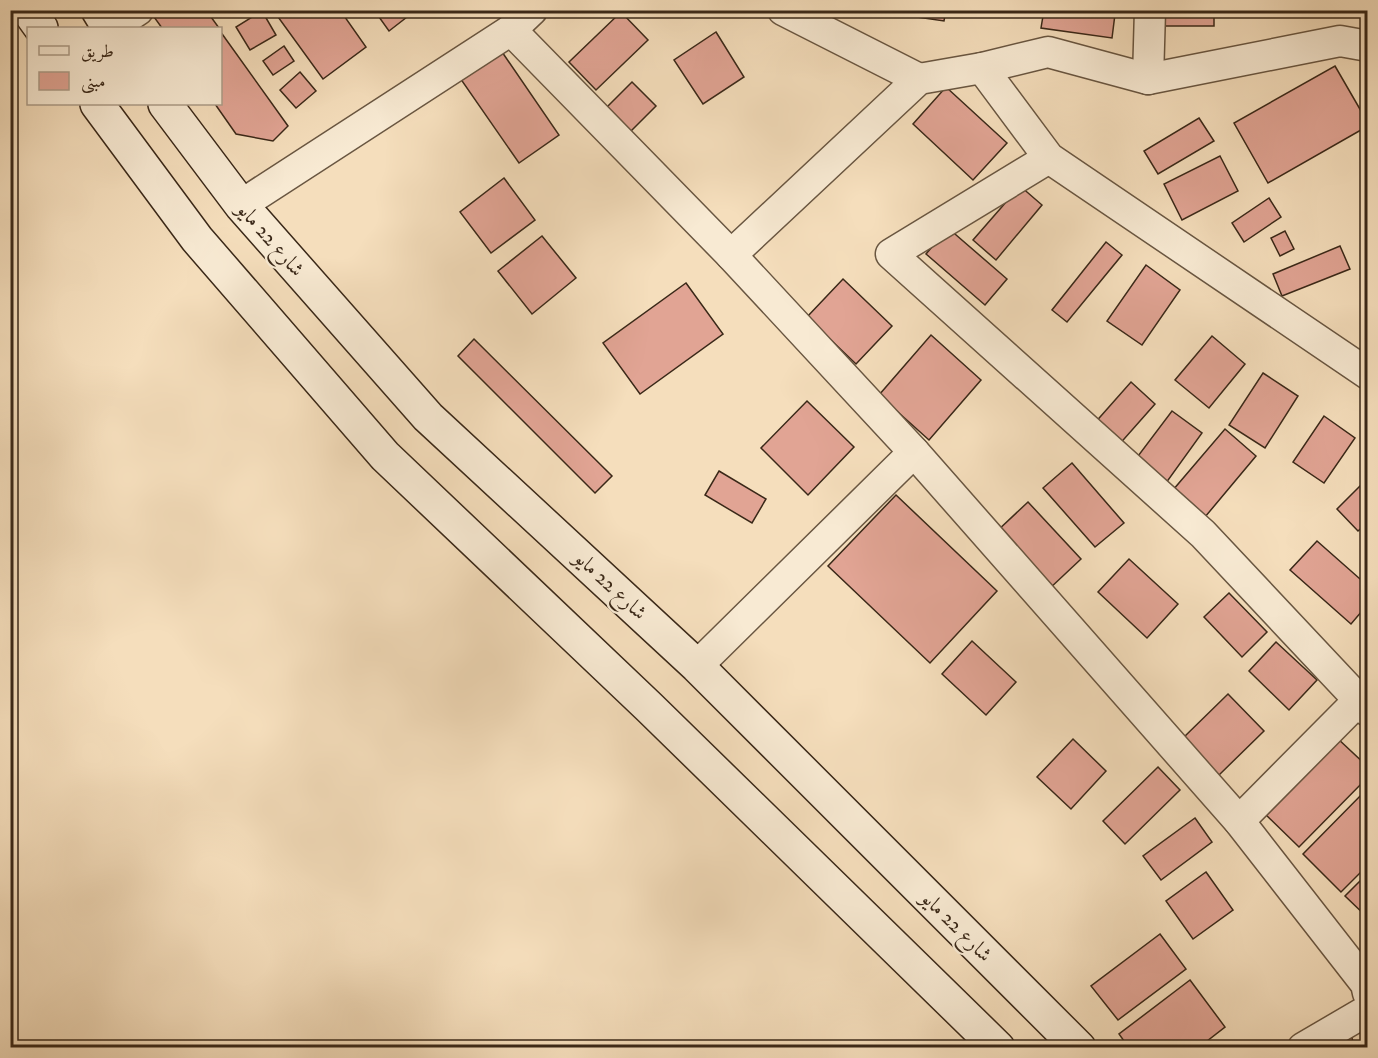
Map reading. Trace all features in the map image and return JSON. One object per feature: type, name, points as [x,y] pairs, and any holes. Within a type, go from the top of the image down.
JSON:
[{"type":"main road","points":[[28,10],[40,27]]},
{"type":"main road","points":[[98,10],[109,27]]},
{"type":"main road","points":[[98,105],[197,239],[385,456],[649,707],[998,1047]]},
{"type":"main road","name":"شارع 22 مايو","points":[[166,105],[241,205],[428,417],[698,666],[1079,1047]]},
{"type":"street","points":[[112,27],[138,10]]},
{"type":"street","points":[[783,10],[919,79]]},
{"type":"street","points":[[1148,78],[1150,10]]},
{"type":"street","points":[[241,205],[522,20],[731,255],[914,452],[1239,820],[1366,984],[1368,993]]},
{"type":"street","points":[[731,255],[919,79],[982,68],[1048,52],[1148,78],[1341,41],[1368,46]]},
{"type":"street","points":[[982,68],[1049,158],[1368,374]]},
{"type":"street","points":[[1049,158],[891,254],[1203,534],[1363,706],[1239,820]]},
{"type":"street","points":[[698,666],[914,452]]},
{"type":"street","points":[[1303,1047],[1368,1010]]},
{"type":"building","points":[[163,10],[206,10],[218,27],[161,27],[154,17]]},
{"type":"building","points":[[273,10],[340,10],[366,47],[323,79]]},
{"type":"building","points":[[374,10],[416,10],[389,31]]},
{"type":"building","points":[[883,10],[946,10],[944,21],[883,12]]},
{"type":"building","points":[[1044,10],[1093,10],[1115,14],[1112,38],[1041,28]]},
{"type":"building","points":[[1160,10],[1214,10],[1214,26],[1160,26]]},
{"type":"building","points":[[262,11],[276,35],[250,50],[236,27]]},
{"type":"building","points":[[621,12],[648,40],[596,90],[569,62]]},
{"type":"building","points":[[716,32],[744,77],[703,104],[674,60]]},
{"type":"building","points":[[222,34],[288,126],[273,141],[236,134],[216,105],[222,105]]},
{"type":"building","points":[[284,46],[294,61],[273,75],[263,61]]},
{"type":"building","points":[[500,49],[559,135],[519,163],[460,78]]},
{"type":"building","points":[[1335,66],[1368,126],[1268,183],[1234,123]]},
{"type":"building","points":[[300,72],[316,91],[296,108],[280,90]]},
{"type":"building","points":[[632,82],[656,106],[622,140],[598,116]]},
{"type":"building","points":[[946,87],[1007,143],[973,180],[913,124]]},
{"type":"building","points":[[1199,118],[1214,141],[1158,174],[1144,151]]},
{"type":"building","points":[[1220,156],[1238,191],[1182,220],[1164,184]]},
{"type":"building","points":[[504,178],[535,220],[491,253],[460,212]]},
{"type":"building","points":[[1020,186],[1042,205],[996,260],[973,240]]},
{"type":"building","points":[[1269,198],[1281,217],[1244,242],[1232,223]]},
{"type":"building","points":[[948,228],[1007,279],[985,305],[926,254]]},
{"type":"building","points":[[1285,231],[1294,249],[1280,256],[1271,238]]},
{"type":"building","points":[[542,236],[576,278],[532,314],[498,271]]},
{"type":"building","points":[[1106,242],[1122,255],[1067,322],[1052,310]]},
{"type":"building","points":[[1340,246],[1350,269],[1282,296],[1273,274]]},
{"type":"building","points":[[1146,265],[1180,290],[1142,345],[1107,321]]},
{"type":"building","points":[[843,279],[892,326],[856,364],[807,317]]},
{"type":"building","points":[[686,283],[723,334],[640,394],[603,343]]},
{"type":"building","points":[[931,335],[981,380],[929,440],[879,395]]},
{"type":"building","points":[[1212,336],[1245,364],[1209,408],[1175,380]]},
{"type":"building","points":[[474,339],[612,476],[595,493],[458,356]]},
{"type":"building","points":[[1263,373],[1298,396],[1265,448],[1229,425]]},
{"type":"building","points":[[1131,382],[1155,404],[1117,447],[1093,425]]},
{"type":"building","points":[[807,401],[854,447],[808,495],[761,448]]},
{"type":"building","points":[[1172,411],[1202,433],[1166,483],[1135,460]]},
{"type":"building","points":[[1324,416],[1355,438],[1324,483],[1293,462]]},
{"type":"building","points":[[1225,429],[1256,456],[1205,517],[1173,490]]},
{"type":"building","points":[[1072,463],[1124,523],[1095,547],[1043,488]]},
{"type":"building","points":[[719,471],[766,499],[752,523],[705,495]]},
{"type":"building","points":[[1368,478],[1368,522],[1358,531],[1337,509]]},
{"type":"building","points":[[896,495],[997,591],[930,663],[828,566]]},
{"type":"building","points":[[1028,502],[1081,559],[1048,590],[995,533]]},
{"type":"building","points":[[1317,541],[1368,586],[1368,604],[1351,624],[1290,570]]},
{"type":"building","points":[[1129,559],[1178,604],[1147,638],[1098,592]]},
{"type":"building","points":[[1229,593],[1267,632],[1242,657],[1204,617]]},
{"type":"building","points":[[972,641],[1016,682],[986,715],[942,674]]},
{"type":"building","points":[[1276,642],[1317,680],[1289,710],[1249,671]]},
{"type":"building","points":[[1228,694],[1264,731],[1218,776],[1182,739]]},
{"type":"building","points":[[1336,737],[1368,767],[1368,777],[1299,847],[1263,812]]},
{"type":"building","points":[[1073,739],[1106,771],[1071,809],[1037,777]]},
{"type":"building","points":[[1158,767],[1180,790],[1125,844],[1103,821]]},
{"type":"building","points":[[1367,789],[1368,865],[1341,892],[1303,854]]},
{"type":"building","points":[[1195,818],[1212,842],[1161,880],[1143,856]]},
{"type":"building","points":[[1206,872],[1233,910],[1193,939],[1166,901]]},
{"type":"building","points":[[1368,873],[1368,918],[1345,896]]},
{"type":"building","points":[[1160,934],[1186,969],[1118,1020],[1091,986]]},
{"type":"building","points":[[1190,980],[1225,1027],[1198,1048],[1129,1048],[1119,1034]]},
{"type":"building","points":[[1351,1036],[1356,1048],[1322,1048]]}]
